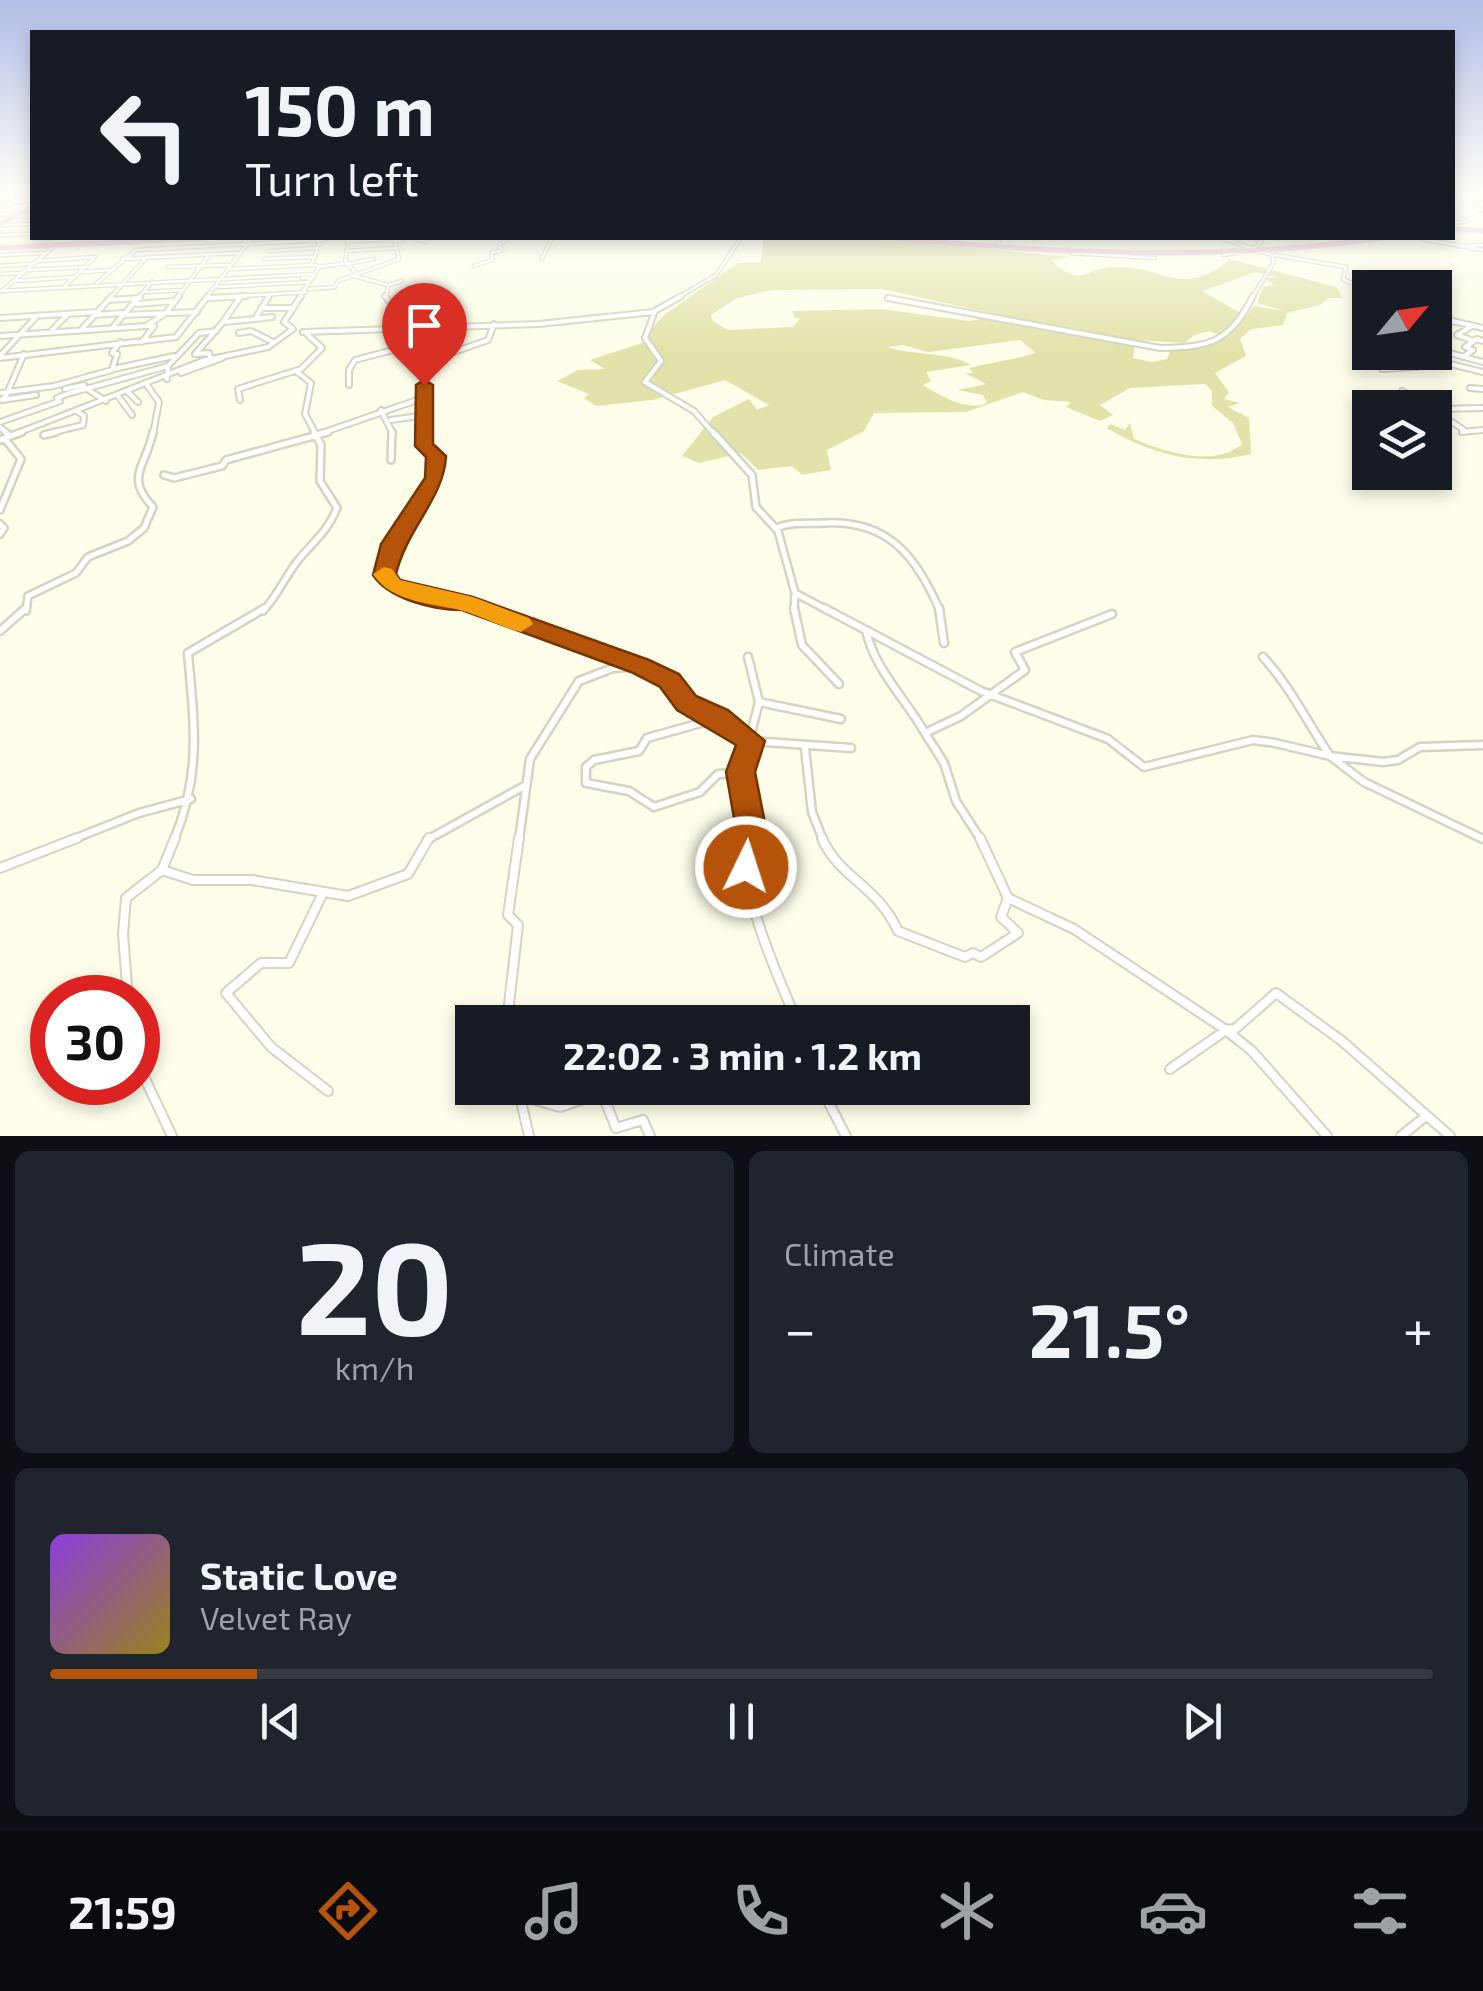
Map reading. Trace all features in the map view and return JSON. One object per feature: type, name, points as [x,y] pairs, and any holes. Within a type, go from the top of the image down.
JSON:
[{"type":"main road","points":[[0,248],[35,245]]},
{"type":"main road","points":[[972,245],[1154,258],[1270,254],[1332,245]]},
{"type":"street","points":[[0,248],[41,245]]},
{"type":"street","points":[[1,292],[54,245]]},
{"type":"street","points":[[94,286],[136,250],[225,245]]},
{"type":"street","points":[[0,357],[176,337],[246,245]]},
{"type":"street","points":[[257,268],[273,245]]},
{"type":"street","points":[[300,257],[307,245]]},
{"type":"street","points":[[240,400],[238,389],[296,371],[322,348],[284,322],[313,278],[313,256],[319,245]]},
{"type":"street","points":[[346,264],[348,245]]},
{"type":"street","points":[[209,298],[335,287],[351,276],[399,259],[396,245]]},
{"type":"street","points":[[474,266],[492,260],[492,253],[502,250],[499,245]]},
{"type":"street","points":[[542,259],[549,245]]},
{"type":"street","points":[[302,332],[598,319],[655,311],[716,275],[736,245]]},
{"type":"street","points":[[976,245],[997,247]]},
{"type":"street","points":[[1245,245],[1270,254],[1346,267],[1343,279],[1352,283]]},
{"type":"street","points":[[1224,255],[1258,245]]},
{"type":"street","points":[[1449,245],[1483,248]]},
{"type":"street","points":[[194,255],[203,246]]},
{"type":"street","points":[[0,248],[46,253]]},
{"type":"street","points":[[270,251],[317,248]]},
{"type":"street","points":[[122,259],[240,253]]},
{"type":"street","points":[[888,298],[1070,333],[1194,350],[1226,336],[1243,316],[1258,281],[1274,262],[1270,254]]},
{"type":"street","points":[[146,326],[166,313],[209,255]]},
{"type":"street","points":[[264,259],[313,256]]},
{"type":"street","points":[[0,266],[95,257],[64,287]]},
{"type":"street","points":[[81,330],[146,258]]},
{"type":"street","points":[[168,268],[316,266],[374,259]]},
{"type":"street","points":[[346,264],[358,274]]},
{"type":"street","points":[[0,274],[84,267]]},
{"type":"street","points":[[253,295],[270,267]]},
{"type":"street","points":[[47,279],[58,268]]},
{"type":"street","points":[[79,272],[110,270]]},
{"type":"street","points":[[1,292],[265,276],[313,278]]},
{"type":"street","points":[[351,276],[388,284],[402,281]]},
{"type":"street","points":[[14,281],[75,277]]},
{"type":"street","points":[[217,287],[313,278]]},
{"type":"street","points":[[112,328],[152,282]]},
{"type":"street","points":[[386,328],[395,315],[394,304],[385,297],[388,284]]},
{"type":"street","points":[[145,292],[182,290]]},
{"type":"street","points":[[255,319],[270,294]]},
{"type":"street","points":[[210,358],[209,353],[195,354],[241,296]]},
{"type":"street","points":[[108,300],[140,298]]},
{"type":"street","points":[[135,304],[174,301]]},
{"type":"street","points":[[261,308],[292,308]]},
{"type":"street","points":[[655,311],[645,338],[660,362],[646,380],[647,386],[698,414],[720,436],[722,446],[747,465],[756,484],[756,506],[776,528],[795,593],[792,624],[813,663],[839,684]]},
{"type":"street","points":[[2,320],[68,314],[198,312]]},
{"type":"street","points":[[50,332],[68,314]]},
{"type":"street","points":[[395,315],[437,314],[405,320]]},
{"type":"street","points":[[395,315],[422,326]]},
{"type":"street","points":[[1455,315],[1458,322]]},
{"type":"street","points":[[0,357],[37,316]]},
{"type":"street","points":[[223,322],[272,317]]},
{"type":"street","points":[[1452,321],[1482,327]]},
{"type":"street","points":[[494,324],[488,340],[439,354],[428,362],[424,446],[436,456],[435,478],[392,544],[384,575],[392,585],[448,603],[465,603],[640,666],[670,680],[686,703],[718,718],[751,741],[805,748],[851,748]]},
{"type":"street","points":[[1472,324],[1457,336],[1483,341]]},
{"type":"street","points":[[0,336],[154,326],[142,342]]},
{"type":"street","points":[[439,354],[449,334],[446,326]]},
{"type":"street","points":[[350,386],[349,370],[356,360],[412,345],[412,327]]},
{"type":"street","points":[[113,369],[117,354],[112,353],[125,328]]},
{"type":"street","points":[[5,438],[273,342],[293,328]]},
{"type":"street","points":[[80,346],[95,330]]},
{"type":"street","points":[[65,389],[168,366],[199,333],[216,330]]},
{"type":"street","points":[[240,332],[251,331],[273,342]]},
{"type":"street","points":[[50,350],[66,332]]},
{"type":"street","points":[[1464,357],[1473,350],[1465,347],[1474,341]]},
{"type":"street","points":[[0,348],[7,348]]},
{"type":"street","points":[[24,354],[2,400],[36,395]]},
{"type":"street","points":[[1452,354],[1483,362]]},
{"type":"street","points":[[0,510],[21,459],[0,425],[113,369],[178,355]]},
{"type":"street","points":[[1452,361],[1456,355]]},
{"type":"street","points":[[174,376],[185,366],[230,356]]},
{"type":"street","points":[[1452,363],[1483,372]]},
{"type":"street","points":[[167,379],[168,366]]},
{"type":"street","points":[[126,975],[123,934],[126,898],[162,870],[191,799],[198,758],[188,653],[196,644],[261,613],[282,590],[297,561],[335,520],[337,508],[320,480],[321,446],[305,414],[311,383],[296,371]]},
{"type":"street","points":[[0,631],[26,610],[28,596],[76,573],[88,557],[122,548],[150,518],[153,507],[138,495],[136,484],[151,452],[154,421],[159,417],[159,402],[148,385]]},
{"type":"street","points":[[0,392],[84,386],[106,400]]},
{"type":"street","points":[[1470,388],[1483,390]]},
{"type":"street","points":[[128,392],[138,402]]},
{"type":"street","points":[[118,396],[132,415]]},
{"type":"street","points":[[164,475],[174,478],[222,466],[226,460],[316,436],[426,397]]},
{"type":"street","points":[[1452,409],[1483,408]]},
{"type":"street","points":[[382,410],[391,420],[391,460]]},
{"type":"street","points":[[44,435],[84,425],[84,416],[77,411]]},
{"type":"street","points":[[391,420],[426,415]]},
{"type":"street","points":[[1452,423],[1463,431],[1483,430]]},
{"type":"street","points":[[776,528],[788,523],[824,524],[841,519],[862,525],[913,556],[943,619],[940,632],[944,643]]},
{"type":"street","points":[[0,524],[4,528],[0,534]]},
{"type":"street","points":[[795,593],[992,695],[1108,739],[1144,767],[1226,750],[1253,740],[1383,762],[1398,760],[1420,747],[1483,745]]},
{"type":"street","points":[[925,733],[992,695],[1025,670],[1014,652],[1112,614]]},
{"type":"street","points":[[864,628],[872,658],[904,698],[944,763],[956,801],[971,818],[1008,898],[1074,929],[1226,1030],[1252,1051],[1327,1136]]},
{"type":"street","points":[[748,657],[759,702],[741,772],[749,818],[746,867],[767,952],[790,1005]]},
{"type":"street","points":[[1263,657],[1288,684],[1291,700],[1330,756],[1364,782],[1483,839]]},
{"type":"street","points":[[508,1005],[518,925],[508,915],[530,760],[580,680],[613,668],[640,666]]},
{"type":"street","points":[[759,702],[842,720]]},
{"type":"street","points":[[718,718],[647,738],[639,751],[594,760],[586,767],[586,783],[629,791],[654,807],[700,792],[718,774],[741,772]]},
{"type":"street","points":[[805,748],[812,812],[829,855],[877,894],[898,931],[926,944],[947,945],[965,957],[973,953],[982,957],[1018,933],[1001,918],[1008,898]]},
{"type":"street","points":[[162,870],[193,880],[252,880],[322,895],[348,896],[408,874],[428,838],[526,785]]},
{"type":"street","points":[[0,868],[139,813],[191,799]]},
{"type":"street","points":[[322,895],[289,962],[262,963],[226,992],[248,1026],[270,1041],[288,1066],[328,1091]]},
{"type":"street","points":[[1170,1069],[1226,1030],[1236,1029],[1276,993],[1342,1040],[1450,1136]]},
{"type":"street","points":[[157,1105],[172,1136]]},
{"type":"street","points":[[523,1105],[529,1136]]},
{"type":"street","points":[[607,1105],[616,1128],[642,1120],[650,1136]]},
{"type":"street","points":[[830,1105],[846,1136]]},
{"type":"street","points":[[1401,1136],[1427,1115]]},
{"type":"green space","points":[[763,245],[943,245],[1069,257],[1051,260],[1076,275],[1113,267],[1185,279],[1213,271],[1230,259],[1336,287],[1343,298],[1329,298],[1320,305],[1287,313],[1283,325],[1251,329],[1240,339],[1246,356],[1215,373],[1229,392],[1224,399],[1240,403],[1228,407],[1249,418],[1251,454],[1231,458],[1194,459],[1159,452],[1107,428],[1110,424],[1125,430],[1130,423],[1134,439],[1174,453],[1204,456],[1231,451],[1242,444],[1233,423],[1212,406],[1212,391],[1205,384],[1130,388],[1100,405],[1113,415],[1100,421],[1066,407],[1071,402],[1044,400],[1023,392],[966,412],[874,413],[864,431],[827,450],[831,470],[802,475],[792,466],[758,470],[741,453],[699,463],[682,456],[713,417],[749,399],[757,410],[769,405],[725,380],[653,400],[596,406],[584,398],[589,394],[557,381],[578,370],[605,369],[590,360],[648,341],[652,328],[664,315],[738,263],[761,262]],"holes":[[[1256,272],[1276,277],[1264,278],[1274,285],[1263,287],[1257,303],[1284,311],[1254,306],[1246,316],[1202,291]],[[882,289],[1000,315],[969,321],[881,309],[793,311],[794,318],[800,318],[793,327],[728,330],[713,321],[711,315],[737,298],[772,290]],[[1209,331],[1226,337],[1203,348],[1171,350],[1167,359],[1152,362],[1133,358],[1136,340],[1185,343],[1194,335]],[[1020,340],[1036,353],[970,368],[973,373],[965,373],[986,384],[958,390],[983,395],[987,403],[971,406],[954,402],[923,385],[931,381],[926,372],[971,365],[887,347],[903,345],[928,352]]]},
{"type":"slow traffic","points":[[384,574],[392,585],[420,590],[448,603],[465,603],[521,624]]},
{"type":"route","points":[[424,385],[424,446],[436,456],[435,478],[392,544],[384,575],[392,585],[420,590],[448,603],[465,603],[640,666],[670,680],[686,703],[718,718],[751,741],[741,772],[749,818],[746,867]]}]
